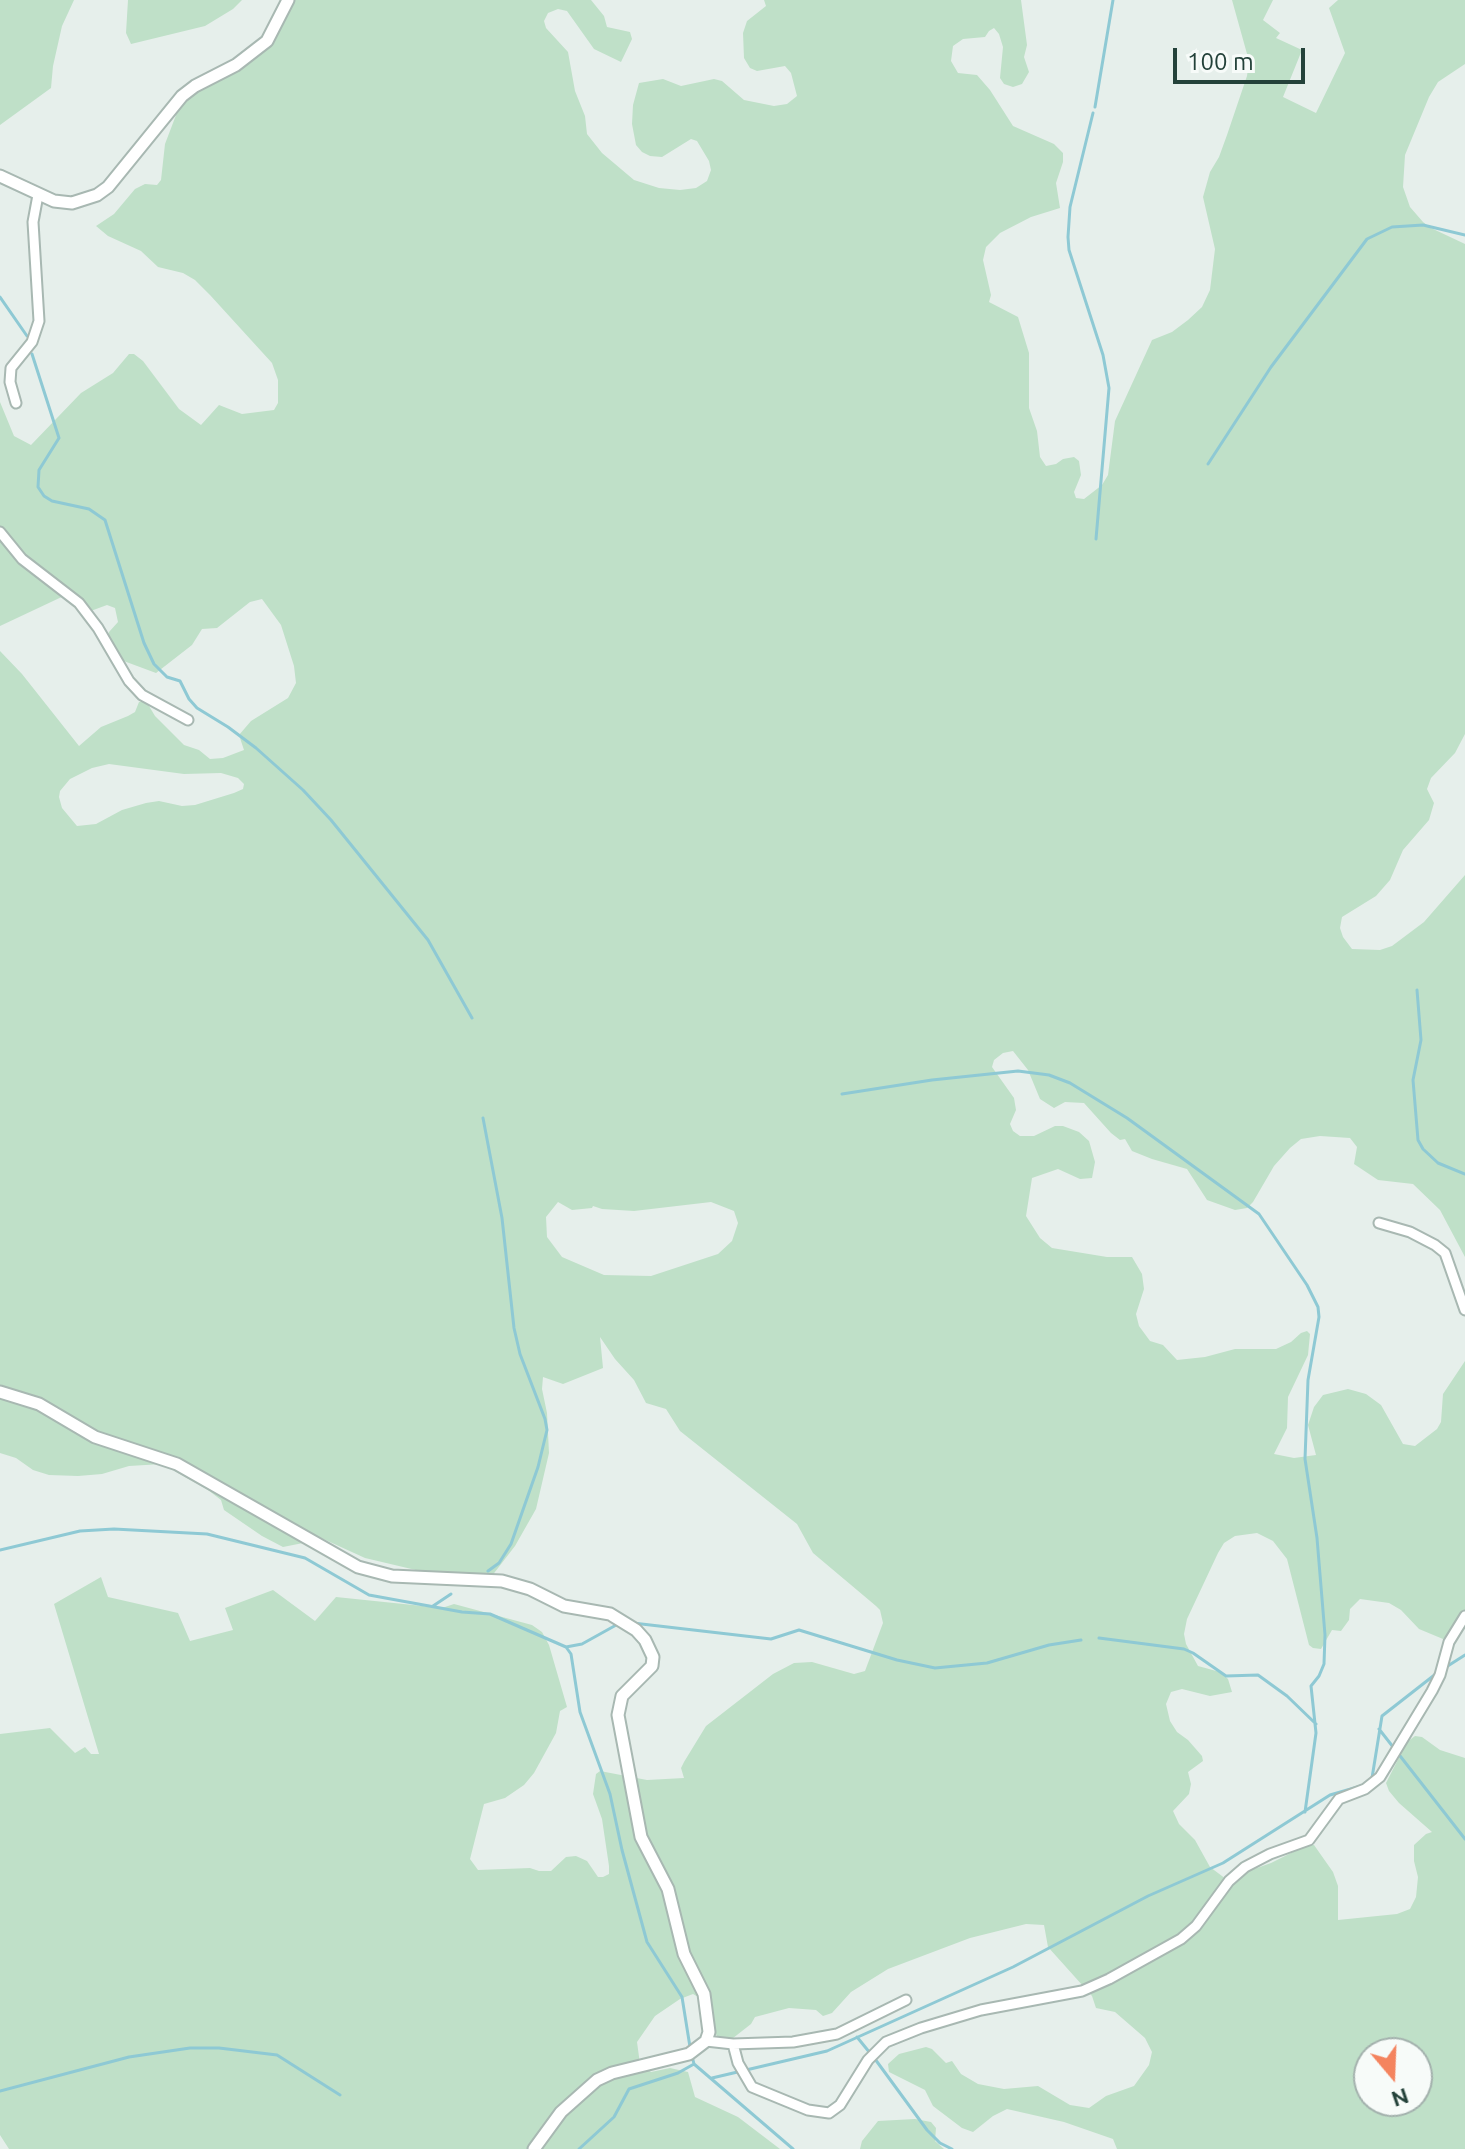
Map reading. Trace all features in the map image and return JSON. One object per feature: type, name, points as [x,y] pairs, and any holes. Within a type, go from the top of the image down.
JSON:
[{"type":"street","points":[[0,176],[54,201],[72,203],[85,200],[108,187],[182,96],[236,65],[267,41],[288,0]]},
{"type":"street","points":[[16,403],[10,382],[11,368],[32,342],[39,321],[33,222],[38,195]]},
{"type":"street","points":[[0,532],[9,547],[22,559],[79,603],[98,628],[129,681],[142,695],[188,720]]},
{"type":"street","points":[[1379,1223],[1410,1232],[1445,1253],[1465,1310]]},
{"type":"street","points":[[0,1392],[39,1404],[105,1441],[164,1458],[358,1567],[377,1574],[502,1581],[544,1594],[564,1606],[610,1614],[636,1630],[650,1648],[652,1666],[630,1686],[619,1703],[621,1732],[641,1837],[668,1889],[684,1954],[706,1999],[709,2032],[706,2041],[689,2054],[612,2073],[597,2080],[561,2112],[534,2149]]},
{"type":"street","points":[[733,2044],[738,2063],[752,2087],[808,2110],[829,2113],[840,2105],[868,2060],[886,2042],[981,2010],[1082,1991],[1181,1939],[1196,1926],[1229,1881],[1245,1867],[1309,1840],[1339,1799],[1365,1789],[1380,1777],[1432,1691],[1449,1642],[1465,1616]]},
{"type":"street","points":[[706,2041],[733,2044],[793,2042],[837,2034],[906,2000]]},
{"type":"green space","points":[[0,0],[74,0],[62,26],[51,88],[0,125]]},
{"type":"green space","points":[[128,0],[242,0],[205,26],[131,44],[126,33]]},
{"type":"green space","points":[[294,0],[591,0],[604,16],[607,27],[630,32],[632,39],[621,62],[594,49],[567,11],[558,9],[548,13],[544,21],[546,28],[568,52],[587,134],[602,153],[634,180],[659,188],[680,190],[696,188],[707,181],[711,170],[709,161],[697,141],[691,139],[662,157],[642,152],[636,145],[632,124],[639,83],[663,79],[681,86],[714,79],[722,81],[744,100],[774,106],[787,104],[797,96],[791,73],[785,66],[757,71],[750,68],[744,58],[743,33],[747,21],[766,6],[764,0],[1021,0],[1027,45],[1024,57],[1029,72],[1022,84],[1013,87],[1004,84],[1000,78],[1003,47],[994,28],[985,37],[963,39],[953,46],[951,61],[958,73],[977,75],[1013,126],[1054,144],[1063,153],[1056,183],[1060,208],[1031,217],[1000,233],[986,247],[983,260],[991,295],[989,302],[1018,317],[1029,353],[1029,408],[1037,431],[1040,457],[1046,466],[1074,457],[1079,461],[1081,475],[1074,492],[1076,498],[1084,499],[1102,485],[1108,475],[1115,421],[1152,340],[1172,332],[1188,320],[1202,307],[1210,290],[1215,249],[1203,197],[1247,76],[1249,61],[1232,0],[1273,0],[1263,20],[1280,33],[1276,38],[1302,50],[1283,97],[1316,113],[1345,53],[1329,8],[1338,0],[1465,0],[1465,64],[1438,82],[1429,97],[1405,155],[1403,187],[1410,207],[1423,222],[1465,244],[1465,734],[1455,753],[1431,778],[1427,789],[1434,803],[1429,820],[1403,850],[1390,880],[1376,896],[1342,917],[1340,928],[1352,949],[1380,950],[1392,946],[1424,922],[1465,875],[1465,1257],[1440,1210],[1413,1184],[1378,1180],[1354,1164],[1357,1147],[1350,1138],[1320,1136],[1301,1139],[1274,1166],[1253,1202],[1247,1208],[1235,1210],[1207,1200],[1187,1169],[1132,1151],[1125,1139],[1120,1140],[1111,1133],[1084,1103],[1065,1102],[1054,1108],[1040,1099],[1028,1070],[1013,1051],[1003,1053],[994,1060],[992,1067],[1014,1098],[1016,1110],[1010,1124],[1013,1131],[1020,1136],[1034,1136],[1055,1126],[1063,1126],[1079,1132],[1089,1141],[1095,1162],[1092,1178],[1080,1179],[1058,1169],[1032,1178],[1026,1216],[1040,1238],[1052,1248],[1107,1257],[1132,1257],[1142,1274],[1144,1289],[1136,1314],[1139,1326],[1150,1341],[1163,1345],[1177,1360],[1235,1349],[1276,1349],[1301,1333],[1307,1331],[1310,1334],[1308,1355],[1288,1397],[1287,1428],[1274,1454],[1294,1458],[1316,1455],[1308,1425],[1314,1407],[1323,1395],[1348,1389],[1366,1394],[1381,1405],[1403,1444],[1415,1446],[1437,1429],[1441,1422],[1443,1394],[1465,1361],[1465,1621],[1443,1639],[1419,1629],[1401,1610],[1389,1603],[1360,1599],[1350,1609],[1349,1620],[1341,1631],[1332,1630],[1321,1649],[1313,1648],[1309,1645],[1287,1559],[1273,1541],[1257,1533],[1235,1536],[1224,1543],[1218,1553],[1187,1619],[1184,1634],[1198,1666],[1220,1672],[1228,1679],[1232,1692],[1210,1696],[1182,1689],[1171,1692],[1166,1704],[1170,1721],[1177,1732],[1202,1756],[1203,1761],[1188,1772],[1191,1784],[1189,1794],[1173,1811],[1210,1867],[1226,1879],[1271,1863],[1307,1845],[1314,1845],[1333,1872],[1338,1886],[1338,1920],[1397,1914],[1410,1909],[1416,1897],[1418,1877],[1414,1845],[1432,1832],[1399,1803],[1386,1783],[1407,1742],[1415,1736],[1422,1737],[1440,1750],[1465,1758],[1465,2149],[1117,2149],[1113,2139],[1064,2122],[1007,2109],[973,2132],[962,2128],[933,2106],[925,2090],[889,2072],[888,2064],[899,2054],[926,2047],[946,2063],[952,2061],[961,2074],[978,2084],[1004,2089],[1038,2086],[1070,2105],[1089,2108],[1106,2096],[1134,2086],[1149,2065],[1152,2052],[1145,2038],[1115,2012],[1096,2008],[1092,1996],[1048,1947],[1044,1925],[1026,1924],[970,1938],[888,1969],[851,1992],[832,2013],[823,2016],[816,2010],[789,2008],[755,2017],[751,2024],[728,2042],[720,2040],[710,2026],[705,2001],[693,1994],[655,2016],[637,2042],[640,2064],[651,2072],[670,2068],[688,2072],[695,2097],[738,2117],[780,2149],[9,2149],[0,2135],[0,1734],[50,1728],[75,1753],[85,1747],[91,1754],[99,1754],[54,1604],[101,1577],[108,1597],[178,1613],[190,1641],[233,1630],[225,1608],[273,1590],[315,1621],[336,1597],[442,1608],[454,1604],[532,1625],[542,1632],[549,1645],[567,1707],[560,1711],[556,1733],[524,1785],[505,1798],[484,1804],[470,1859],[478,1870],[530,1868],[551,1871],[566,1857],[576,1856],[587,1861],[598,1877],[609,1874],[609,1866],[602,1819],[593,1794],[596,1774],[600,1771],[647,1780],[684,1778],[681,1768],[706,1726],[773,1674],[794,1663],[812,1662],[854,1674],[865,1671],[883,1623],[876,1606],[813,1553],[797,1524],[680,1431],[666,1409],[646,1403],[634,1380],[600,1337],[603,1368],[563,1384],[543,1377],[549,1453],[536,1509],[515,1546],[488,1581],[443,1581],[420,1571],[365,1558],[308,1532],[303,1543],[283,1547],[224,1510],[221,1500],[208,1490],[162,1464],[129,1466],[102,1474],[49,1475],[0,1453],[0,651],[79,746],[101,727],[135,712],[139,702],[146,701],[155,716],[184,745],[199,750],[210,759],[223,758],[244,750],[239,735],[251,721],[288,698],[296,683],[281,625],[262,599],[250,602],[217,628],[202,629],[192,645],[156,673],[121,660],[106,640],[118,622],[115,608],[107,605],[81,612],[70,602],[68,594],[0,626],[0,402],[14,436],[31,445],[81,393],[113,373],[129,354],[134,354],[143,361],[179,409],[201,425],[219,405],[242,414],[274,410],[278,403],[278,380],[272,363],[195,280],[183,273],[158,267],[141,251],[108,236],[96,226],[114,214],[135,189],[145,184],[157,185],[161,180],[165,144],[181,102],[273,41]],"holes":[[[109,764],[184,774],[221,773],[238,778],[244,784],[243,789],[195,805],[182,806],[159,801],[146,803],[122,810],[96,824],[77,826],[62,808],[59,797],[70,779]],[[558,1202],[572,1210],[593,1206],[634,1211],[711,1202],[734,1211],[738,1223],[732,1241],[718,1254],[651,1276],[604,1275],[562,1257],[547,1237],[546,1217]]]},
{"type":"green space","points":[[915,2119],[931,2122],[936,2128],[935,2141],[944,2149],[860,2149],[862,2141],[878,2121]]},
{"type":"waterway","points":[[1095,107],[1113,0]]},
{"type":"waterway","points":[[1093,113],[1070,207],[1068,237],[1069,250],[1103,355],[1109,388],[1096,539]]},
{"type":"waterway","points":[[1208,464],[1271,367],[1367,239],[1392,227],[1423,225],[1465,235]]},
{"type":"waterway","points":[[0,297],[27,336]]},
{"type":"waterway","points":[[32,354],[59,438],[39,470],[38,487],[52,501],[89,509],[105,520],[144,643],[154,664],[167,677],[180,681],[197,708],[256,748],[331,820],[428,940],[472,1018]]},
{"type":"waterway","points":[[1417,990],[1421,1040],[1413,1080],[1418,1140],[1438,1163],[1465,1174]]},
{"type":"waterway","points":[[842,1094],[1018,1071],[1049,1075],[1070,1083],[1127,1118],[1259,1214],[1307,1285],[1318,1307],[1319,1317],[1308,1380],[1305,1459],[1317,1538],[1325,1635],[1324,1664],[1311,1686],[1316,1733],[1305,1812]]},
{"type":"waterway","points":[[483,1118],[502,1218],[514,1328],[547,1430],[538,1467],[511,1544],[499,1563],[488,1571]]},
{"type":"waterway","points":[[0,1550],[80,1531],[114,1529],[207,1534],[305,1558],[369,1595],[490,1614],[566,1647],[582,1644],[618,1624]]},
{"type":"waterway","points":[[433,1606],[451,1594]]},
{"type":"waterway","points":[[633,1623],[771,1639],[799,1630],[897,1660],[935,1668],[987,1663],[1049,1645],[1081,1640]]},
{"type":"waterway","points":[[1099,1638],[1184,1649],[1226,1676],[1258,1675],[1287,1696],[1316,1724]]},
{"type":"waterway","points":[[566,1647],[571,1654],[580,1712],[610,1794],[647,1942],[682,1997],[690,2047]]},
{"type":"waterway","points":[[1443,1669],[1465,1655]]},
{"type":"waterway","points":[[1372,1778],[1382,1716],[1437,1673]]},
{"type":"waterway","points":[[1379,1729],[1465,1839]]},
{"type":"waterway","points":[[712,2078],[827,2051],[1013,1967],[1148,1896],[1223,1863],[1330,1795],[1361,1786]]},
{"type":"waterway","points":[[857,2037],[870,2053]]},
{"type":"waterway","points":[[0,2091],[129,2057],[190,2048],[219,2048],[277,2055],[340,2095]]},
{"type":"waterway","points":[[692,2056],[694,2064],[793,2149]]},
{"type":"waterway","points":[[875,2059],[927,2130],[940,2143],[952,2149]]},
{"type":"waterway","points":[[579,2149],[614,2117],[629,2089],[678,2073],[694,2064]]}]
